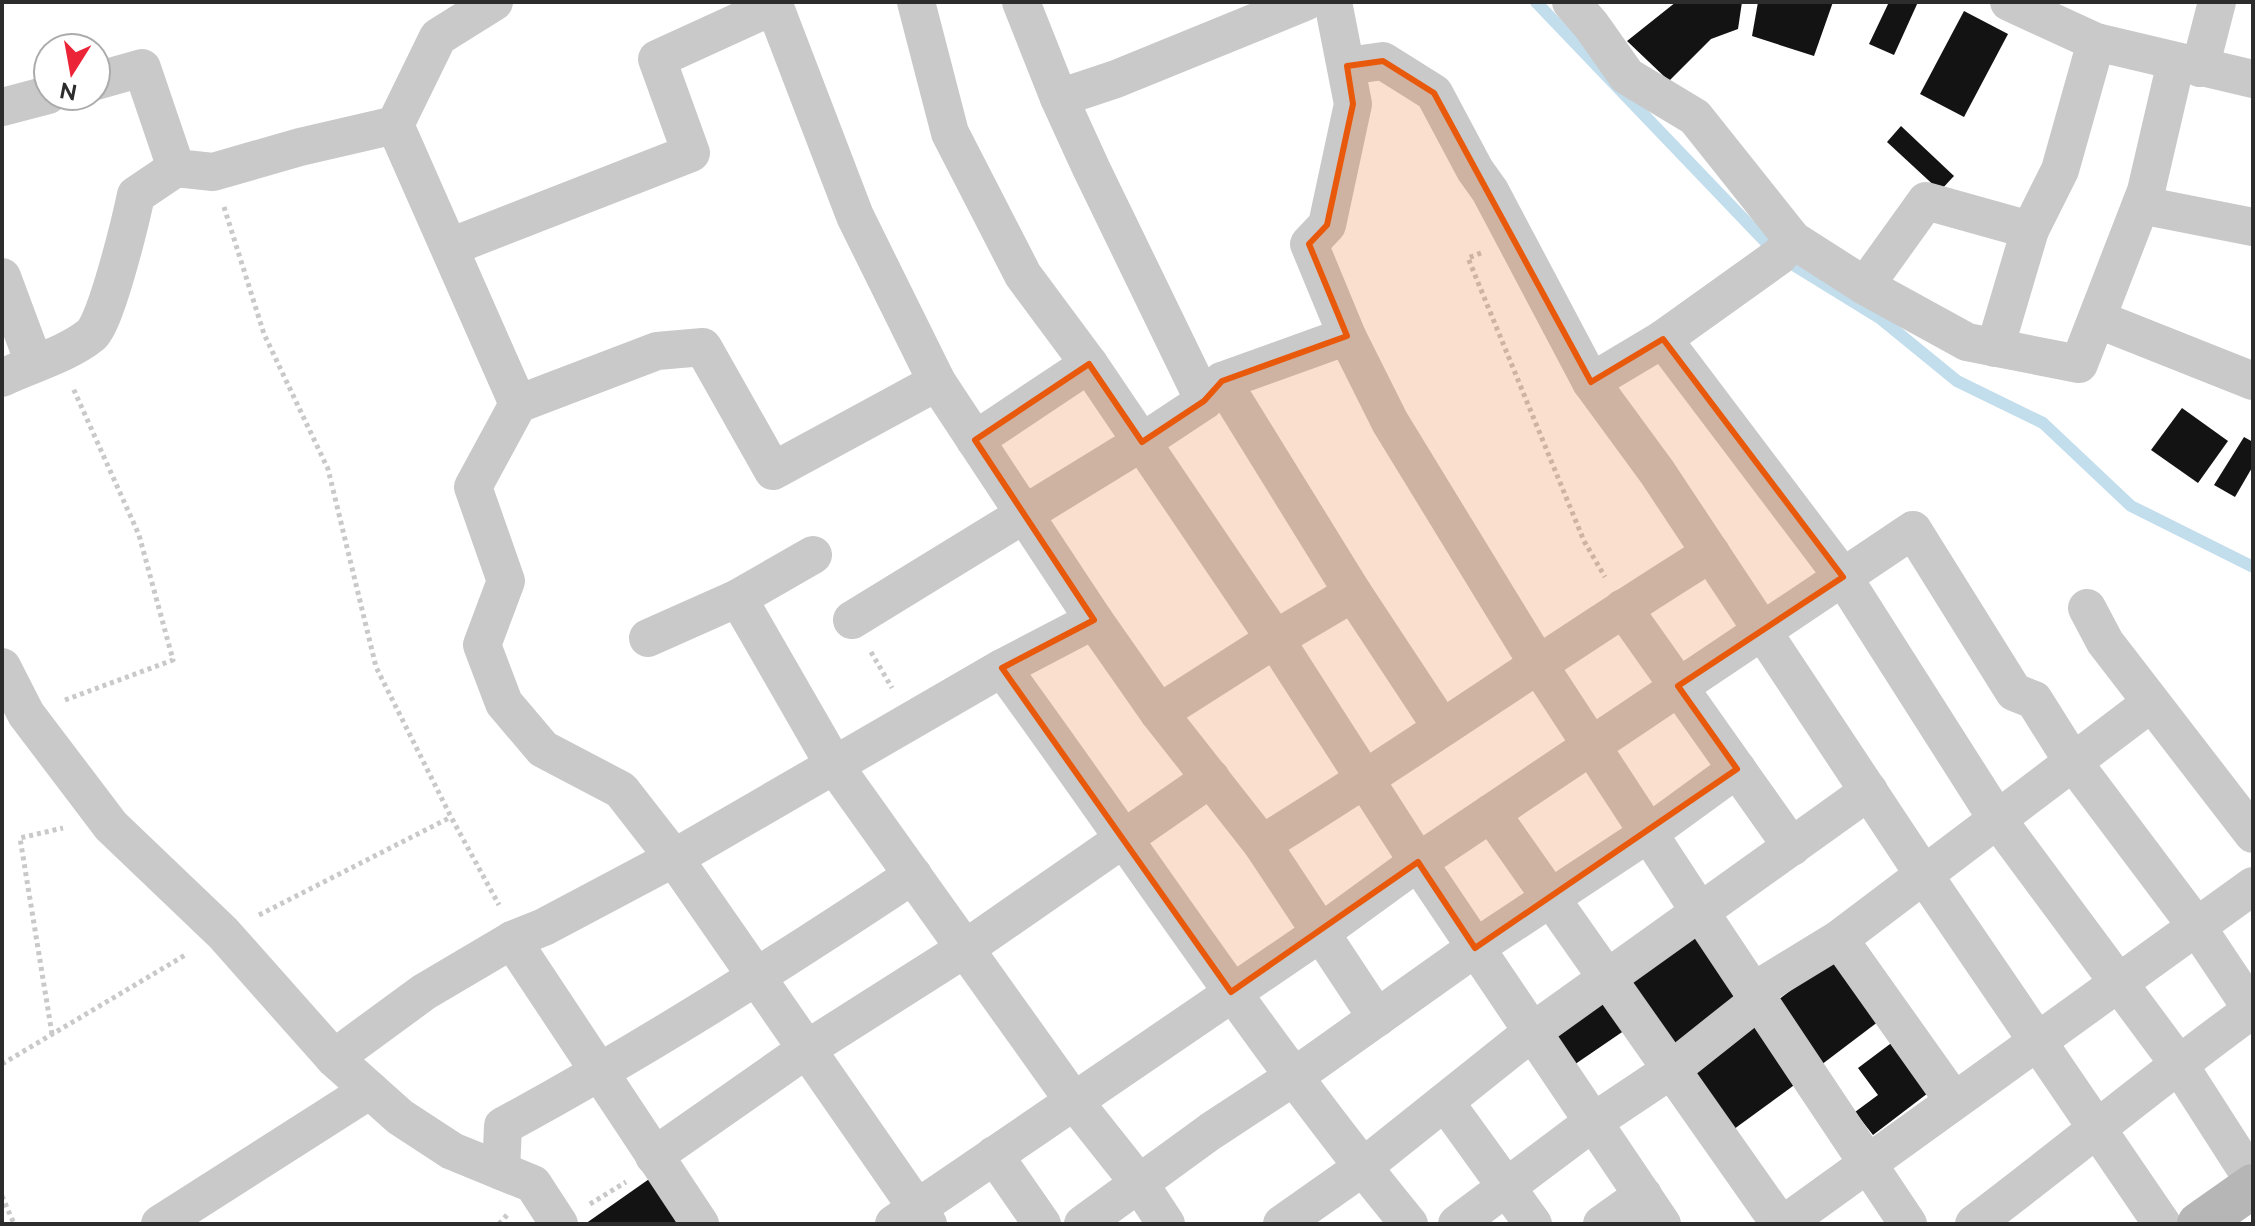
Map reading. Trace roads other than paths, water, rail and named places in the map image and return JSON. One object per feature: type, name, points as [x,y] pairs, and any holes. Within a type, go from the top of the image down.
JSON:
[{"type":"street","points":[[395,125],[438,37],[494,2]]},
{"type":"street","points":[[916,2],[950,133],[1023,275],[1089,364],[1275,639],[1418,862],[1652,1210],[1602,1224]]},
{"type":"street","points":[[1021,2],[1059,98],[1162,317],[1353,593],[1442,728]]},
{"type":"street","points":[[1059,98],[1116,79],[1305,2]]},
{"type":"street","points":[[1333,2],[1353,104],[1327,225],[1309,244],[1347,336],[1390,422],[1538,664],[1908,1224]]},
{"type":"street","points":[[1571,2],[1627,76],[1695,117],[1793,240],[1865,286],[1967,342],[2079,364],[2141,205],[2188,65],[2217,2]]},
{"type":"street","points":[[2015,3],[2096,42],[2253,79]]},
{"type":"street","points":[[450,247],[691,153],[657,59],[773,4],[855,216],[937,382],[1094,620],[1159,713],[1262,844],[1377,1018]]},
{"type":"street","points":[[1995,348],[2030,230],[2060,170],[2096,42]]},
{"type":"street","points":[[1347,66],[1383,61],[1434,93],[1591,382],[1657,472],[1924,875],[2162,1224]]},
{"type":"street","points":[[112,76],[142,68],[176,168]]},
{"type":"street","points":[[2,107],[32,99]]},
{"type":"street","points":[[2,277],[31,365],[94,333],[123,255],[136,195],[176,168],[213,172],[300,147],[395,125]]},
{"type":"street","points":[[395,125],[518,404]]},
{"type":"street","points":[[1865,286],[1926,201],[2030,230]]},
{"type":"street","points":[[2141,205],[2253,227]]},
{"type":"street","points":[[1591,382],[1663,339],[1779,256],[1793,240]]},
{"type":"street","points":[[2097,319],[2253,381]]},
{"type":"street","points":[[852,620],[1142,442],[1213,391],[1347,336]]},
{"type":"street","points":[[1663,339],[1843,577],[1997,819],[2178,1063],[2253,1183],[2199,1224]]},
{"type":"street","points":[[937,382],[773,471],[703,347],[657,351],[518,404],[473,487],[506,581],[482,645],[504,703],[543,749],[621,790],[674,858],[759,978],[807,1049],[912,1219],[994,1155],[1319,934],[1418,862],[1913,530],[2014,692],[2034,700],[2073,762],[2197,927],[2253,1010],[2178,1063],[2098,1130],[1974,1224]]},
{"type":"street","points":[[975,440],[1089,364]]},
{"type":"street","points":[[1262,844],[1366,781],[1538,664],[1711,553]]},
{"type":"street","points":[[648,638],[738,598],[813,555]]},
{"type":"street","points":[[1159,713],[1353,593]]},
{"type":"street","points":[[738,598],[834,765],[1073,1100],[1139,1183],[1166,1224]]},
{"type":"street","points":[[1623,608],[1792,847]]},
{"type":"street","points":[[2087,608],[2105,642],[2253,834]]},
{"type":"street","points":[[334,1058],[424,992],[512,940],[544,927],[674,858],[1002,668],[1094,620]]},
{"type":"street","points":[[2,667],[26,714],[106,819],[223,933],[334,1058],[400,1117],[452,1151],[533,1184],[559,1224]]},
{"type":"street","points":[[1002,668],[1231,992],[1409,1224]]},
{"type":"street","points":[[1457,1224],[1593,1122],[1671,1070],[1757,996],[1839,939],[2151,703]]},
{"type":"street","points":[[1083,1224],[1211,1131],[1295,1076],[1475,948],[1649,833],[1737,769]]},
{"type":"street","points":[[657,1159],[807,1049],[966,948],[1211,778]]},
{"type":"street","points":[[1282,1224],[1363,1167],[1532,1032],[1869,791]]},
{"type":"street","points":[[1491,813],[1782,1224],[2253,886]]},
{"type":"street","points":[[501,1171],[503,1126],[600,1074],[759,978],[913,875]]},
{"type":"street","points":[[1839,939],[1954,1101]]},
{"type":"street","points":[[512,940],[700,1224]]},
{"type":"street","points":[[160,1224],[370,1090]]},
{"type":"street","points":[[1445,1102],[1533,1224]]},
{"type":"street","points":[[994,1155],[1042,1224]]},
{"type":"waterway","points":[[1536,2],[1779,256],[1881,319],[1957,381],[2043,423],[2131,506],[2253,567]]}]
